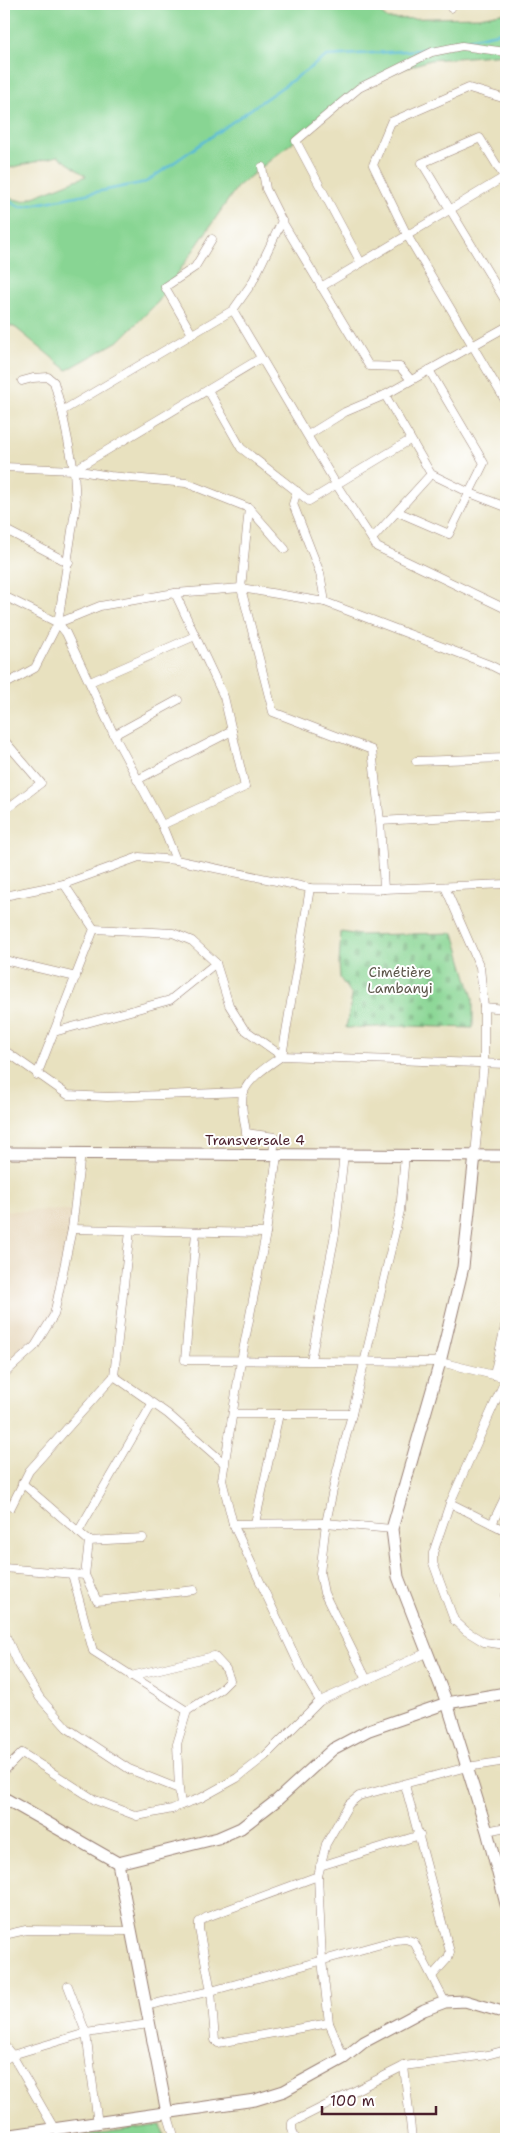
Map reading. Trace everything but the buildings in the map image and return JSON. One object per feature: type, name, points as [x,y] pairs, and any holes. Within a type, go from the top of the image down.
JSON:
[{"type":"street","points":[[361,262],[296,141],[359,88],[432,52],[462,46],[506,52]]},
{"type":"street","points":[[506,99],[469,88],[391,122],[373,165],[406,235],[474,345],[506,402]]},
{"type":"street","points":[[321,287],[450,209],[506,178],[480,138],[422,163],[450,209],[506,302]]},
{"type":"street","points":[[262,167],[266,189],[282,221],[369,366],[400,367],[411,380]]},
{"type":"street","points":[[62,411],[233,310],[252,283],[282,221]]},
{"type":"street","points":[[192,334],[165,287],[195,267],[212,239]]},
{"type":"street","points":[[233,310],[336,484],[378,547],[506,609]]},
{"type":"street","points":[[308,435],[345,412],[384,395],[506,327]]},
{"type":"street","points":[[74,470],[261,358]]},
{"type":"street","points":[[398,512],[449,534],[484,463],[430,370]]},
{"type":"street","points":[[4,685],[35,668],[58,623],[76,504],[74,470],[54,382],[48,378],[33,378],[22,381]]},
{"type":"street","points":[[208,390],[241,448],[309,501],[410,440]]},
{"type":"street","points":[[384,395],[431,474],[470,493],[505,506]]},
{"type":"street","points":[[4,467],[74,470],[110,476],[186,483],[249,508],[285,548]]},
{"type":"street","points":[[372,539],[431,474]]},
{"type":"street","points":[[297,492],[293,504],[320,573],[326,602]]},
{"type":"street","points":[[249,508],[241,588],[274,712],[372,750],[380,821],[384,889]]},
{"type":"street","points":[[4,529],[68,562]]},
{"type":"street","points":[[58,623],[100,606],[175,593],[241,588],[326,602],[490,665],[506,674]]},
{"type":"street","points":[[162,825],[245,787],[224,697],[175,593]]},
{"type":"street","points":[[4,596],[58,623],[66,633],[114,735],[162,825],[176,860]]},
{"type":"street","points":[[90,682],[195,636]]},
{"type":"street","points":[[114,735],[178,700]]},
{"type":"street","points":[[137,780],[232,731]]},
{"type":"street","points":[[4,740],[41,783],[4,811]]},
{"type":"street","points":[[416,761],[506,758]]},
{"type":"street","points":[[380,821],[506,814]]},
{"type":"street","points":[[4,896],[64,884],[139,857],[176,860],[310,888],[384,889],[506,884]]},
{"type":"street","points":[[64,884],[94,929]]},
{"type":"street","points":[[445,887],[480,967],[484,1007],[484,1062],[464,1267],[440,1362],[392,1529],[398,1577],[447,1703],[487,1831],[506,1904]]},
{"type":"street","points":[[310,888],[282,1056],[260,1071],[244,1092],[242,1102],[246,1133],[275,1137],[275,1155],[266,1233],[241,1361],[222,1480],[232,1524],[301,1669],[320,1701]]},
{"type":"street","points":[[94,929],[172,933],[192,941],[216,963],[229,1005],[244,1029],[282,1056],[506,1064]]},
{"type":"street","points":[[37,1074],[94,929]]},
{"type":"street","points":[[4,960],[76,977]]},
{"type":"street","points":[[54,1032],[170,1000],[216,963]]},
{"type":"street","points":[[484,1007],[506,1009]]},
{"type":"street","points":[[4,1050],[68,1094],[106,1097],[244,1092]]},
{"type":"street","name":"Transversale 4","points":[[4,1153],[506,1156]]},
{"type":"street","points":[[4,1374],[35,1346],[54,1314],[72,1229],[81,1153]]},
{"type":"street","points":[[311,1360],[335,1234],[344,1154]]},
{"type":"street","points":[[366,1680],[324,1593],[320,1573],[326,1523],[337,1471],[400,1212],[405,1155]]},
{"type":"street","points":[[72,1229],[266,1233]]},
{"type":"street","points":[[11,1506],[29,1471],[114,1376],[130,1231]]},
{"type":"street","points":[[196,1232],[185,1360],[440,1362],[506,1378],[450,1503],[433,1553],[433,1563],[454,1620],[466,1631],[484,1642],[506,1645]]},
{"type":"street","points":[[494,1375],[506,1322]]},
{"type":"street","points":[[114,1376],[152,1404],[225,1464]]},
{"type":"street","points":[[78,1532],[152,1404]]},
{"type":"street","points":[[234,1414],[352,1414]]},
{"type":"street","points":[[255,1523],[279,1414]]},
{"type":"street","points":[[22,1483],[90,1541],[142,1538]]},
{"type":"street","points":[[492,1524],[506,1495]]},
{"type":"street","points":[[450,1503],[506,1531]]},
{"type":"street","points":[[232,1524],[326,1523],[392,1529]]},
{"type":"street","points":[[90,1541],[85,1575],[97,1601],[194,1590]]},
{"type":"street","points":[[4,1568],[85,1575]]},
{"type":"street","points":[[72,1574],[93,1651],[187,1711]]},
{"type":"street","points":[[506,1595],[506,1607]]},
{"type":"street","points":[[4,1632],[18,1663],[40,1698],[67,1728],[129,1769],[180,1789]]},
{"type":"street","points":[[4,1771],[22,1753],[95,1800],[137,1816],[172,1809],[201,1798],[236,1778],[265,1756],[320,1701],[428,1652]]},
{"type":"street","points":[[131,1676],[214,1656],[226,1669],[230,1680],[221,1689],[187,1711],[177,1744],[181,1805]]},
{"type":"street","points":[[4,1798],[118,1864],[218,1838],[241,1828],[276,1801],[333,1749],[369,1730],[447,1703],[506,1693]]},
{"type":"street","points":[[344,2058],[329,2023],[322,1960],[318,1876],[326,1844],[353,1799],[467,1767],[506,1762]]},
{"type":"street","points":[[405,1784],[450,1952],[448,1958],[433,1975]]},
{"type":"street","points":[[487,1831],[506,1827]]},
{"type":"street","points":[[320,1866],[420,1835]]},
{"type":"street","points":[[118,1864],[167,2113],[175,2139]]},
{"type":"street","points":[[318,1876],[207,1917],[199,1922],[199,1930],[211,1991],[215,2040],[218,2043],[329,2023]]},
{"type":"street","points":[[4,1935],[26,1930],[130,1931]]},
{"type":"street","points":[[145,2006],[211,1991],[396,1940],[406,1939],[414,1942],[433,1975],[445,2002]]},
{"type":"street","points":[[68,1986],[86,2033],[98,2124]]},
{"type":"street","points":[[4,2136],[54,2128],[98,2124],[255,2100],[270,2096],[284,2091],[344,2058],[364,2042],[424,2010],[445,2002],[465,2002],[506,2013]]},
{"type":"street","points":[[4,2060],[12,2055],[86,2033],[149,2024]]},
{"type":"street","points":[[4,2045],[12,2055],[54,2128]]},
{"type":"street","points":[[295,2139],[292,2123],[404,2066],[487,2055],[506,2050]]},
{"type":"street","points":[[404,2066],[412,2139]]},
{"type":"shaded area","points":[[74,1210],[53,1315],[30,1349],[4,1371],[4,1211]]},
{"type":"green space","points":[[4,4],[369,4],[388,19],[479,17],[506,12],[506,54],[430,60],[370,80],[237,187],[158,302],[120,340],[67,370],[16,328],[4,323],[4,197],[23,201],[86,176],[58,156],[10,168],[4,161]]},
{"type":"green space","name":"Cimétière Lambanyi","points":[[341,932],[360,935],[454,933],[473,998],[473,1028],[409,1026],[346,1028],[352,996],[340,978]]},
{"type":"green space","points":[[161,2125],[165,2139],[57,2139]]},
{"type":"waterway","points":[[4,199],[21,207],[146,182],[327,56],[419,50],[506,31]]}]
